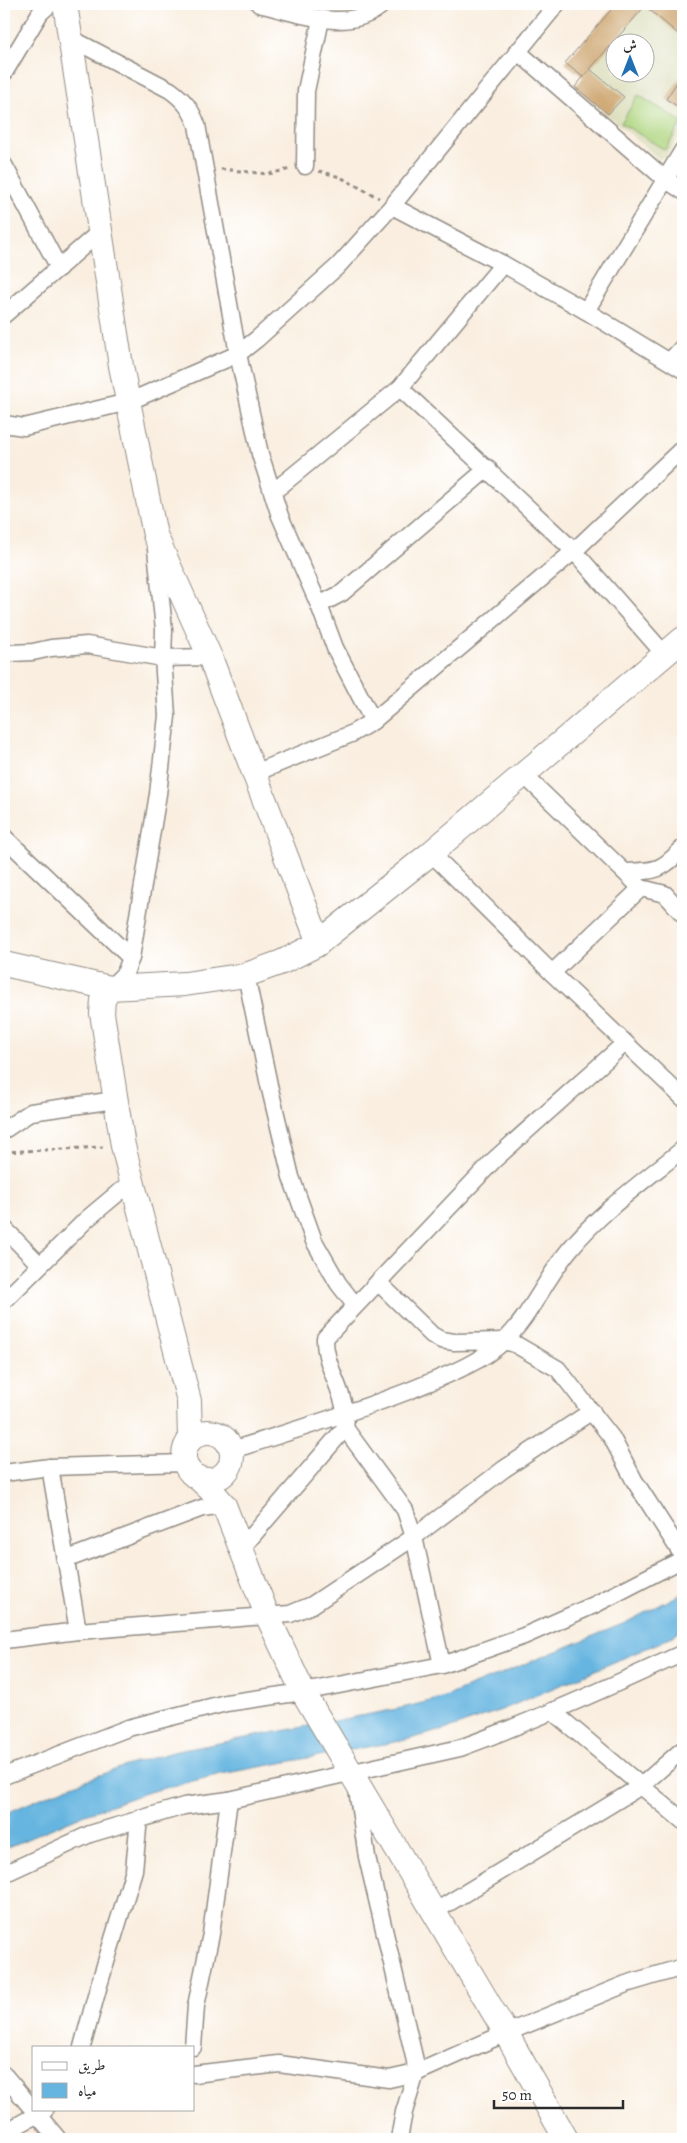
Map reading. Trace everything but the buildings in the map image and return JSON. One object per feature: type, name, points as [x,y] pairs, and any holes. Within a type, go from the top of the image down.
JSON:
[{"type":"street","points":[[4,72],[40,13],[50,4]]},
{"type":"street","points":[[65,4],[128,402],[155,535],[164,630],[163,658],[168,716],[158,794],[131,958],[125,973],[110,988],[103,1000],[102,1013],[123,1146],[189,1401],[190,1440],[186,1448],[192,1471],[224,1505],[267,1615],[303,1692],[506,2032],[566,2139]]},
{"type":"street","points":[[259,4],[280,6],[321,19],[361,18],[376,11],[383,4]]},
{"type":"street","points":[[4,424],[24,428],[128,402],[238,354],[289,312],[338,266],[392,206],[557,4]]},
{"type":"street","points":[[305,166],[306,91],[321,19]]},
{"type":"street","points":[[72,39],[170,90],[182,98],[191,109],[197,125],[238,354],[260,454],[280,516],[319,605],[335,648],[373,721]]},
{"type":"street","points":[[517,51],[665,179],[683,191]]},
{"type":"street","points":[[586,310],[683,150]]},
{"type":"street","points":[[4,165],[59,268]]},
{"type":"street","points":[[392,206],[586,310],[677,365],[683,347]]},
{"type":"street","points":[[4,315],[102,230]]},
{"type":"street","points":[[273,492],[400,388],[503,264]]},
{"type":"street","points":[[400,388],[488,468],[574,551],[665,655]]},
{"type":"street","points":[[255,773],[351,734],[373,721],[574,551],[683,448]]},
{"type":"street","points":[[319,605],[342,593],[488,468]]},
{"type":"street","points":[[155,535],[210,657],[319,943]]},
{"type":"street","points":[[4,964],[110,988],[185,984],[246,975],[282,962],[319,943],[431,853],[683,639]]},
{"type":"street","points":[[10,653],[87,645],[163,658],[210,657]]},
{"type":"street","points":[[524,775],[641,888],[664,894],[683,914]]},
{"type":"street","points":[[4,837],[131,958]]},
{"type":"street","points":[[625,872],[658,869],[668,863],[683,848]]},
{"type":"street","points":[[431,853],[552,973],[683,1098]]},
{"type":"street","points":[[552,973],[641,888]]},
{"type":"street","points":[[246,975],[291,1177],[314,1241],[338,1283],[355,1305]]},
{"type":"street","points":[[442,1665],[414,1537],[405,1510],[346,1421],[324,1350],[325,1338],[494,1160],[625,1043]]},
{"type":"street","points":[[4,1130],[31,1112],[115,1100]]},
{"type":"street","points":[[4,1473],[50,1467],[192,1471],[212,1480],[224,1474],[230,1460],[346,1421],[472,1363],[504,1341],[569,1249],[606,1211],[683,1149]]},
{"type":"street","points":[[4,1301],[105,1203],[132,1184]]},
{"type":"street","points":[[4,1228],[40,1265]]},
{"type":"street","points":[[4,1776],[128,1728],[226,1703],[303,1692],[442,1665],[524,1636],[586,1609],[683,1558],[634,1480],[612,1438],[558,1369],[515,1344],[504,1341],[454,1342],[441,1340],[432,1335],[378,1282]]},
{"type":"street","points":[[189,1401],[213,1433],[224,1439],[230,1460],[224,1505]]},
{"type":"street","points":[[4,1640],[78,1631],[290,1614],[312,1605],[414,1537],[504,1469],[592,1411]]},
{"type":"street","points":[[241,1549],[346,1421]]},
{"type":"street","points":[[190,1440],[204,1433],[213,1433]]},
{"type":"street","points":[[50,1467],[78,1631]]},
{"type":"street","points":[[66,1560],[202,1508],[224,1505]]},
{"type":"street","points":[[4,1874],[90,1834],[139,1818],[184,1806],[229,1800],[349,1769],[460,1748],[552,1711],[683,1652]]},
{"type":"street","points":[[552,1711],[683,1821]]},
{"type":"street","points":[[434,1912],[640,1786],[681,1751]]},
{"type":"street","points":[[349,1769],[416,2073],[404,2112],[399,2139]]},
{"type":"street","points":[[192,2046],[196,2006],[211,1934],[229,1800]]},
{"type":"street","points":[[82,2046],[98,1984],[134,1870],[139,1818]]},
{"type":"street","points":[[195,2074],[279,2064],[388,2079],[416,2073],[506,2032],[626,1984],[683,1968]]},
{"type":"street","points":[[4,2075],[32,2102]]},
{"type":"street","points":[[4,2133],[42,2112],[58,2139]]},
{"type":"path","points":[[4,1152],[123,1146]]},
{"type":"shaded area","points":[[616,4],[678,4],[683,8],[683,129],[667,156],[659,159],[575,87],[583,77],[565,63]]},
{"type":"green space","points":[[638,95],[682,122],[665,150],[621,123]]},
{"type":"water","points":[[683,1593],[683,1630],[661,1642],[504,1709],[451,1728],[406,1740],[221,1774],[145,1793],[83,1815],[4,1849],[4,1814],[69,1786],[134,1763],[177,1751],[402,1708],[442,1698],[625,1623]]}]
